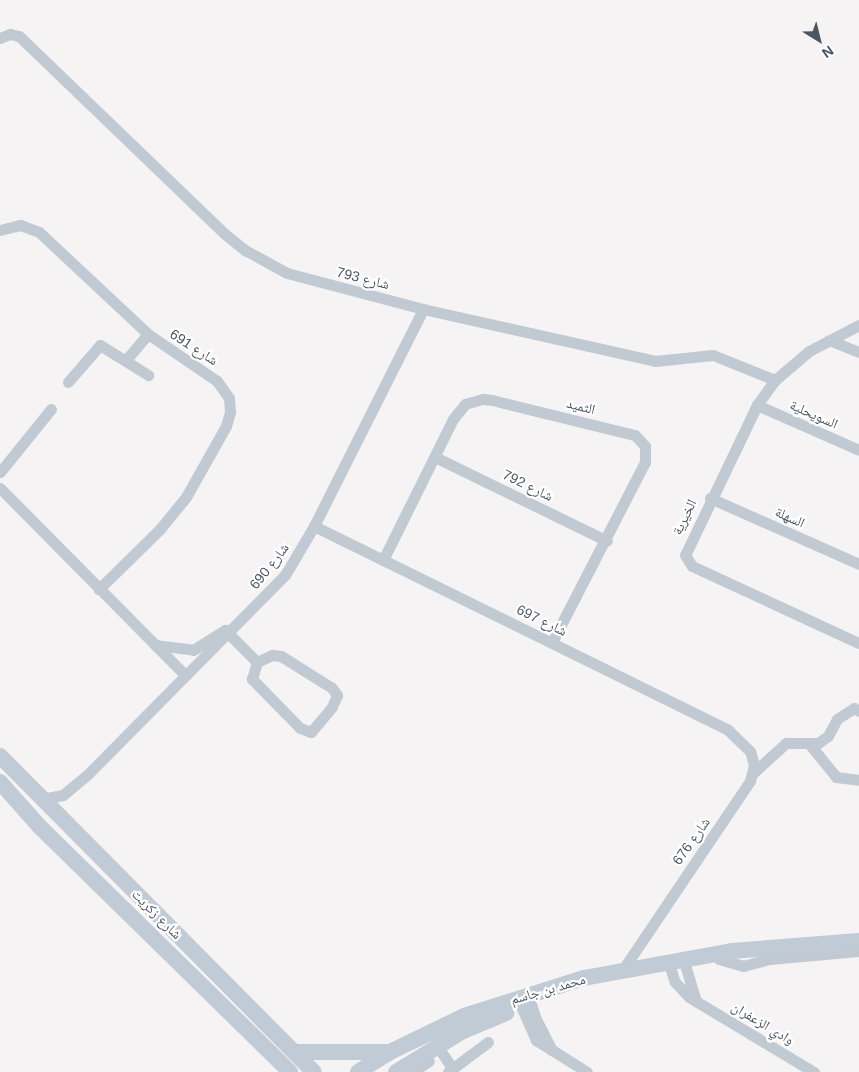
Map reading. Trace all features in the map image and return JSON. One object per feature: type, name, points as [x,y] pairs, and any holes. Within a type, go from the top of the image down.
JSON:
[{"type":"street","name":"شارع 793","points":[[0,38],[10,34],[22,39],[246,250],[268,264],[307,280],[655,360],[713,355],[776,380]]},
{"type":"street","name":"شارع 691","points":[[0,230],[20,225],[39,232],[148,334],[217,380],[228,398],[230,412],[214,451],[186,497],[146,544],[99,589]]},
{"type":"street","name":"شارع 690","points":[[42,799],[56,798],[69,791],[230,633],[285,574],[314,526],[423,308]]},
{"type":"street","name":"الخيرية","points":[[859,325],[803,356],[776,380],[757,405],[685,549],[692,566],[859,643]]},
{"type":"street","points":[[126,360],[148,334]]},
{"type":"street","points":[[829,340],[859,352]]},
{"type":"street","points":[[68,382],[100,345],[148,375]]},
{"type":"street","name":"الثميد","points":[[384,560],[458,411],[465,404],[483,399],[635,435],[645,446],[645,462],[607,541],[552,642]]},
{"type":"street","name":"السويحلية","points":[[757,405],[859,450]]},
{"type":"street","points":[[0,472],[51,409]]},
{"type":"street","name":"شارع 792","points":[[435,457],[607,541]]},
{"type":"street","points":[[0,488],[186,676]]},
{"type":"street","name":"السهلة","points":[[710,498],[859,564]]},
{"type":"street","name":"شارع 697","points":[[314,526],[728,730],[750,751],[753,773]]},
{"type":"street","points":[[155,645],[193,650],[219,631],[230,633],[257,662]]},
{"type":"street","points":[[272,655],[281,656],[332,688],[337,695],[336,702],[316,729],[306,732],[300,728],[257,686],[252,679],[257,662],[272,655]]},
{"type":"street","points":[[859,711],[854,708],[842,715],[828,736],[811,746],[836,777],[859,780]]},
{"type":"street","name":"شارع 676","points":[[623,970],[638,944],[753,773],[786,743],[794,741],[811,746]]},
{"type":"street","name":"شارع زكريت","points":[[0,756],[314,1072]]},
{"type":"street","name":"شارع زكريت","points":[[0,782],[75,862],[256,1042],[286,1069]]},
{"type":"street","points":[[62,819],[69,791]]},
{"type":"street","name":"محمد بن جاسم","points":[[358,1072],[390,1052],[464,1016],[676,963],[752,951],[859,942]]},
{"type":"street","points":[[638,944],[639,956],[646,965]]},
{"type":"street","name":"محمد بن جاسم","points":[[396,1072],[480,1023],[524,1001],[623,970],[646,965],[719,959],[752,951]]},
{"type":"street","points":[[719,959],[743,966],[770,959],[859,951]]},
{"type":"street","name":"وادي الزعفران","points":[[676,963],[682,992],[814,1072]]},
{"type":"street","points":[[524,1001],[536,1040],[587,1072]]},
{"type":"street","points":[[416,1071],[470,1034],[480,1023]]},
{"type":"street","points":[[442,1053],[450,1070],[488,1042]]},
{"type":"street","points":[[295,1052],[390,1052]]}]
